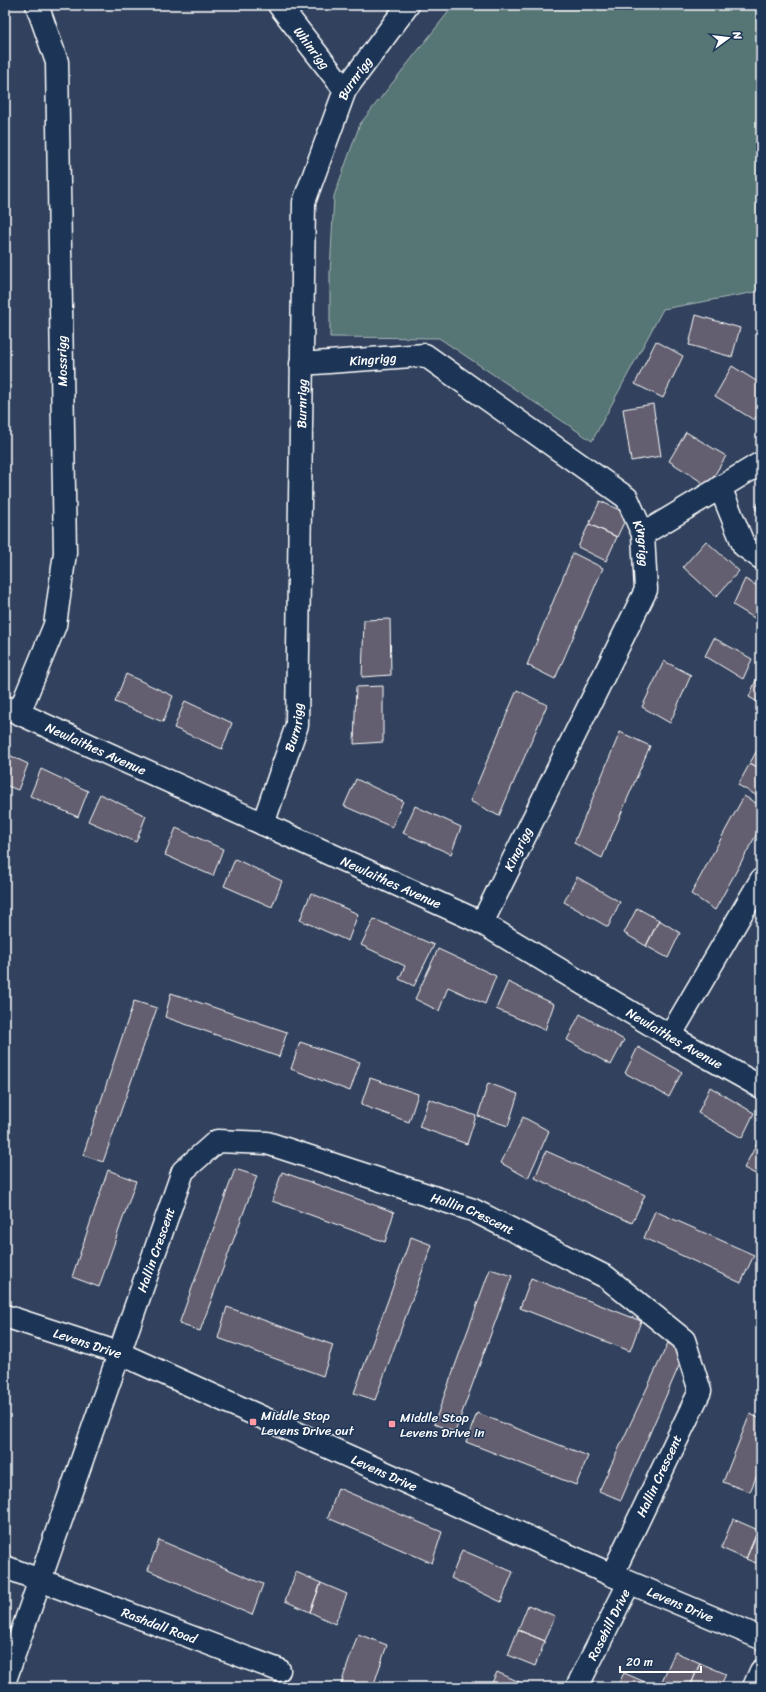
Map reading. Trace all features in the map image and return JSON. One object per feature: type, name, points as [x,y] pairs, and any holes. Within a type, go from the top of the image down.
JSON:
[{"type":"street","name":"Mossrigg","points":[[12,710],[55,625],[65,553],[57,62],[37,5]]},
{"type":"street","name":"Whinrigg","points":[[279,5],[345,90]]},
{"type":"street","name":"Burnrigg","points":[[263,824],[297,725],[304,202],[345,90],[408,5]]},
{"type":"street","name":"Kingrigg","points":[[301,364],[425,355],[627,498],[643,534],[646,590],[482,924]]},
{"type":"street","points":[[643,534],[761,463]]},
{"type":"street","points":[[720,487],[744,546],[761,558]]},
{"type":"street","name":"Newlaithes Avenue","points":[[12,710],[482,924],[670,1036],[761,1087]]},
{"type":"street","points":[[670,1036],[761,880]]},
{"type":"street","name":"Hallin Crescent","points":[[118,1353],[183,1171],[217,1141],[267,1143],[473,1210],[606,1277],[684,1340],[700,1391],[620,1579]]},
{"type":"street","name":"Levens Drive","points":[[5,1316],[118,1353],[620,1579],[761,1638]]},
{"type":"street","points":[[5,1680],[118,1353]]},
{"type":"street","name":"Rashdall Road","points":[[5,1567],[279,1670]]},
{"type":"street","name":"Rosehill Drive","points":[[577,1687],[620,1579]]},
{"type":"street","points":[[754,1687],[761,1671]]},
{"type":"green space","points":[[454,5],[761,5],[761,291],[663,309],[592,441],[439,338],[330,337],[330,273],[334,196],[360,124]]},
{"type":"building","points":[[696,315],[740,328],[732,357],[689,345]]},
{"type":"building","points":[[656,341],[683,356],[663,398],[635,384]]},
{"type":"building","points":[[732,366],[761,384],[761,409],[754,420],[715,396]]},
{"type":"building","points":[[653,404],[661,456],[631,461],[623,409]]},
{"type":"building","points":[[686,432],[726,456],[708,486],[669,461]]},
{"type":"building","points":[[761,498],[761,513],[755,509]]},
{"type":"building","points":[[600,501],[628,514],[617,537],[589,524]]},
{"type":"building","points":[[589,524],[617,537],[606,561],[578,547]]},
{"type":"building","points":[[706,541],[739,571],[716,597],[683,567]]},
{"type":"building","points":[[573,553],[603,568],[555,679],[527,665]]},
{"type":"building","points":[[745,579],[761,588],[761,622],[733,605]]},
{"type":"building","points":[[390,619],[391,675],[362,677],[364,620]]},
{"type":"building","points":[[714,638],[752,659],[743,679],[705,656]]},
{"type":"building","points":[[664,661],[691,675],[670,723],[642,707]]},
{"type":"building","points":[[126,674],[173,696],[163,722],[115,702]]},
{"type":"building","points":[[758,675],[761,677],[761,704],[749,697]]},
{"type":"building","points":[[383,686],[383,742],[354,744],[356,687]]},
{"type":"building","points":[[517,690],[547,705],[499,816],[470,801]]},
{"type":"building","points":[[185,701],[232,723],[222,749],[174,728]]},
{"type":"building","points":[[620,732],[650,746],[602,858],[574,843]]},
{"type":"building","points":[[761,743],[761,769],[750,763]]},
{"type":"building","points":[[5,753],[28,764],[18,790],[5,785]]},
{"type":"building","points":[[750,763],[761,769],[761,798],[738,785]]},
{"type":"building","points":[[41,769],[88,791],[78,817],[30,796]]},
{"type":"building","points":[[356,779],[403,801],[392,827],[344,806]]},
{"type":"building","points":[[100,794],[146,816],[136,842],[88,821]]},
{"type":"building","points":[[744,796],[761,806],[761,826],[715,910],[691,894]]},
{"type":"building","points":[[415,806],[461,827],[451,854],[403,833]]},
{"type":"building","points":[[176,828],[223,849],[213,876],[165,855]]},
{"type":"building","points":[[235,859],[282,881],[272,907],[224,886]]},
{"type":"building","points":[[577,877],[620,902],[608,927],[564,902]]},
{"type":"building","points":[[311,893],[358,914],[348,941],[300,920]]},
{"type":"building","points":[[637,908],[659,920],[646,946],[624,933]]},
{"type":"building","points":[[374,919],[434,945],[414,986],[399,979],[405,966],[361,945]]},
{"type":"building","points":[[659,920],[680,933],[668,958],[646,946]]},
{"type":"building","points":[[438,949],[496,976],[485,1004],[448,987],[439,1011],[415,999]]},
{"type":"building","points":[[508,982],[554,1004],[545,1030],[496,1009]]},
{"type":"building","points":[[171,993],[287,1032],[279,1057],[165,1017]]},
{"type":"building","points":[[134,1001],[157,1008],[103,1162],[83,1155]]},
{"type":"building","points":[[580,1014],[624,1040],[611,1065],[567,1040]]},
{"type":"building","points":[[300,1042],[360,1062],[350,1091],[291,1069]]},
{"type":"building","points":[[638,1047],[682,1072],[669,1097],[625,1073]]},
{"type":"building","points":[[370,1078],[418,1094],[409,1122],[361,1105]]},
{"type":"building","points":[[488,1083],[518,1094],[508,1126],[478,1116]]},
{"type":"building","points":[[710,1087],[754,1113],[742,1138],[698,1113]]},
{"type":"building","points":[[429,1099],[476,1116],[467,1144],[419,1127]]},
{"type":"building","points":[[523,1117],[549,1131],[528,1178],[501,1163]]},
{"type":"building","points":[[761,1136],[761,1177],[744,1168]]},
{"type":"building","points":[[546,1151],[645,1195],[632,1223],[535,1178]]},
{"type":"building","points":[[235,1169],[257,1176],[200,1331],[179,1324]]},
{"type":"building","points":[[108,1170],[136,1181],[99,1287],[72,1277]]},
{"type":"building","points":[[282,1172],[394,1212],[385,1242],[272,1201]]},
{"type":"building","points":[[655,1211],[754,1255],[741,1283],[644,1238]]},
{"type":"building","points":[[411,1237],[432,1245],[375,1400],[354,1393]]},
{"type":"building","points":[[490,1269],[512,1276],[455,1432],[434,1424]]},
{"type":"building","points":[[531,1278],[641,1321],[630,1351],[520,1308]]},
{"type":"building","points":[[227,1307],[333,1345],[323,1376],[218,1338]]},
{"type":"building","points":[[668,1343],[685,1352],[621,1500],[599,1491]]},
{"type":"building","points":[[477,1413],[588,1456],[576,1485],[466,1442]]},
{"type":"building","points":[[750,1414],[761,1419],[761,1465],[750,1492],[723,1482]]},
{"type":"building","points":[[338,1488],[442,1532],[432,1563],[328,1518]]},
{"type":"building","points":[[733,1519],[758,1530],[746,1559],[721,1548]]},
{"type":"building","points":[[758,1530],[761,1531],[761,1565],[746,1559]]},
{"type":"building","points":[[159,1540],[263,1584],[252,1615],[148,1570]]},
{"type":"building","points":[[462,1550],[513,1572],[501,1602],[451,1578]]},
{"type":"building","points":[[296,1572],[321,1583],[310,1612],[285,1601]]},
{"type":"building","points":[[321,1583],[347,1594],[335,1624],[310,1612]]},
{"type":"building","points":[[528,1605],[555,1616],[545,1641],[518,1630]]},
{"type":"building","points":[[518,1630],[545,1641],[535,1666],[508,1655]]},
{"type":"building","points":[[358,1634],[387,1645],[373,1687],[340,1687]]},
{"type":"building","points":[[675,1652],[700,1663],[690,1687],[676,1687],[662,1681]]},
{"type":"building","points":[[700,1663],[726,1674],[720,1687],[690,1687]]},
{"type":"building","points":[[497,1672],[526,1685],[526,1687],[490,1687]]},
{"type":"building","points":[[624,1673],[652,1685],[651,1687],[617,1687]]},
{"type":"place","name":"Middle Stop Levens Drive out","points":[[253,1422]]},
{"type":"place","name":"Middle Stop Levens Drive in","points":[[392,1424]]}]
